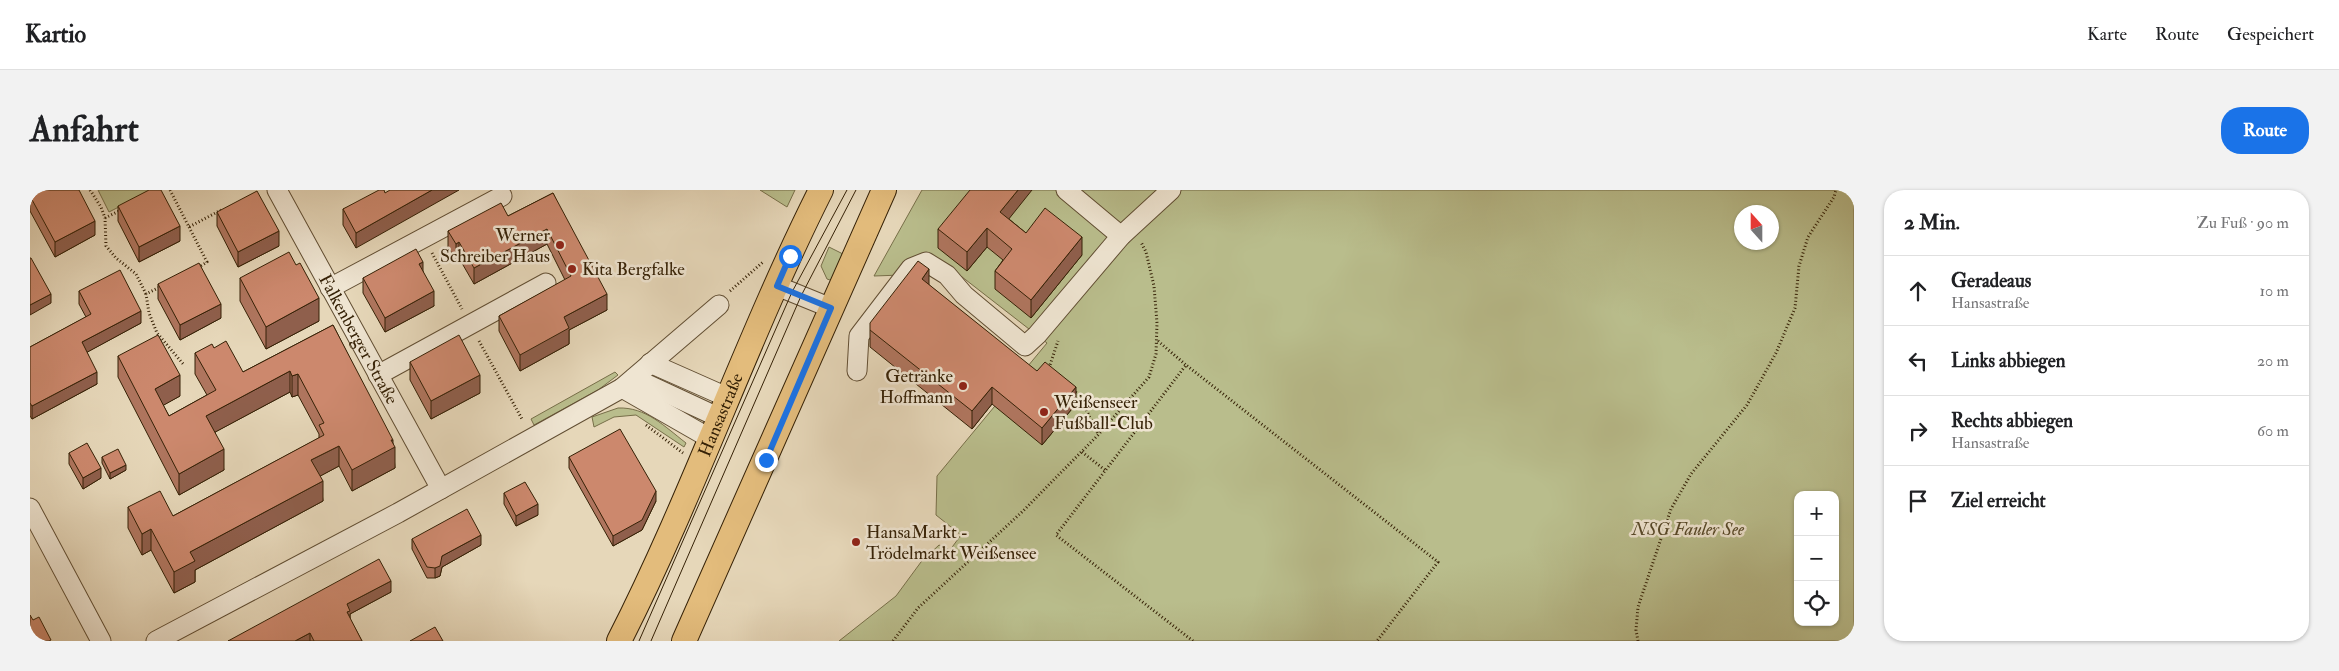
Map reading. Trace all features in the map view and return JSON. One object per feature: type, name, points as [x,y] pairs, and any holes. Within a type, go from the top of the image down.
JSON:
[{"type":"main road","name":"Hansastraße","points":[[619,641],[646,588],[777,286],[821,190]]},
{"type":"main road","points":[[684,641],[766,460],[884,190]]},
{"type":"street","name":"Falkenberger Straße","points":[[277,190],[441,489]]},
{"type":"street","points":[[1066,190],[1125,232]]},
{"type":"street","points":[[857,371],[859,336],[910,268],[926,262],[947,275],[964,295],[1025,346],[1038,335],[1125,232],[1170,190]]},
{"type":"street","points":[[330,288],[502,196]]},
{"type":"street","points":[[378,375],[546,283]]},
{"type":"street","points":[[777,286],[831,308]]},
{"type":"street","points":[[156,641],[441,489],[628,383],[719,305]]},
{"type":"street","points":[[650,363],[720,418]]},
{"type":"street","points":[[628,383],[720,418]]},
{"type":"street","points":[[30,508],[101,641]]},
{"type":"path","points":[[90,190],[101,207],[105,218],[106,246],[116,258],[136,274],[146,294],[152,322],[163,341],[184,365]]},
{"type":"path","points":[[170,190],[207,262],[198,267]]},
{"type":"path","points":[[1638,641],[1636,630],[1638,608],[1671,509],[1692,474],[1747,405],[1776,353],[1795,308],[1799,266],[1808,237],[1834,197],[1836,190]]},
{"type":"path","points":[[105,218],[128,206]]},
{"type":"path","points":[[189,226],[225,209]]},
{"type":"path","points":[[893,641],[918,608],[1023,511],[1082,452],[1149,377],[1158,341],[1154,286],[1146,252],[1142,244],[1125,232]]},
{"type":"path","points":[[719,305],[725,296],[764,260]]},
{"type":"path","points":[[146,294],[163,285]]},
{"type":"path","points":[[1049,370],[1058,344],[1054,315]]},
{"type":"path","points":[[155,345],[163,341]]},
{"type":"path","points":[[1158,341],[1438,562],[1377,641]]},
{"type":"path","points":[[1186,365],[1056,535],[1193,641]]},
{"type":"path","points":[[1071,388],[1078,395],[1098,434]]},
{"type":"path","points":[[645,425],[685,454]]},
{"type":"path","points":[[1082,452],[1105,470]]},
{"type":"green space","points":[[98,190],[152,190],[109,212]]},
{"type":"green space","points":[[760,190],[795,190],[787,207]]},
{"type":"green space","name":"NSG Fauler See","points":[[922,190],[1854,190],[1854,641],[839,641],[896,596],[921,562],[939,545],[950,550],[961,535],[936,515],[937,476],[1047,343],[957,273],[874,276]]},
{"type":"green space","points":[[829,247],[843,254],[830,280],[827,279],[821,266]]},
{"type":"green space","points":[[615,372],[618,375],[598,390],[534,425],[531,419]]},
{"type":"green space","points":[[618,408],[646,414],[686,443],[684,447],[636,415],[614,417],[594,427],[592,417]]},
{"type":"building","points":[[30,190],[79,190],[95,221],[55,242],[30,196]]},
{"type":"building","points":[[149,190],[161,190],[180,226],[139,247],[118,206]]},
{"type":"building","points":[[379,190],[384,190],[385,193],[390,190],[432,190],[356,233],[343,209]]},
{"type":"building","points":[[970,190],[1018,190],[1000,212],[1026,233],[1045,208],[1082,237],[1031,300],[995,271],[1012,249],[987,228],[967,252],[938,229]]},
{"type":"building","points":[[257,191],[279,231],[238,252],[217,212]]},
{"type":"building","points":[[553,193],[607,294],[564,317],[569,328],[520,355],[499,316],[571,276],[547,229],[474,268],[459,242],[456,244],[448,231],[501,203],[508,216]]},
{"type":"building","points":[[416,249],[423,262],[419,264],[434,291],[385,318],[363,278]]},
{"type":"building","points":[[289,252],[296,265],[300,263],[319,298],[266,327],[240,278]]},
{"type":"building","points":[[30,258],[51,294],[30,305]]},
{"type":"building","points":[[918,261],[929,269],[922,279],[1037,371],[1045,362],[1076,387],[1042,428],[992,387],[972,411],[870,330],[870,323]]},
{"type":"building","points":[[199,263],[221,304],[180,325],[158,284]]},
{"type":"building","points":[[120,270],[141,311],[82,342],[97,372],[32,406],[30,403],[30,347],[91,314],[79,291]]},
{"type":"building","points":[[333,325],[395,447],[352,470],[339,446],[311,460],[323,481],[190,552],[195,561],[174,572],[151,529],[142,534],[128,507],[160,491],[173,516],[324,435],[319,425],[324,423],[298,374],[292,376],[290,371],[206,416],[224,449],[179,474],[118,356],[158,335],[180,375],[155,389],[169,416],[216,390],[195,353],[212,344],[214,348],[226,341],[243,372]]},
{"type":"building","points":[[459,335],[480,375],[431,401],[410,362]]},
{"type":"building","points":[[620,429],[656,491],[642,520],[613,536],[569,457]]},
{"type":"building","points":[[87,443],[101,468],[83,478],[69,453]]},
{"type":"building","points":[[118,449],[126,465],[110,473],[102,457]]},
{"type":"building","points":[[525,482],[538,504],[516,516],[504,493]]},
{"type":"building","points":[[467,509],[481,535],[442,556],[440,566],[435,568],[427,567],[412,539]]},
{"type":"building","points":[[379,559],[391,581],[347,604],[350,611],[347,612],[362,641],[314,641],[310,633],[295,641],[228,641]]},
{"type":"building","points":[[30,615],[33,620],[39,617],[51,640],[30,641]]},
{"type":"building","points":[[435,627],[443,641],[410,641]]},
{"type":"tram line","points":[[639,641],[792,292],[847,190]]},
{"type":"tram line","points":[[651,641],[801,296],[856,190]]},
{"type":"place","name":"Werner Schreiber Haus","points":[[560,245]]},
{"type":"place","name":"Kita Bergfalke","points":[[572,269]]},
{"type":"place","name":"Getränke Hoffmann","points":[[963,386]]},
{"type":"place","name":"Weißenseer Fußball-Club","points":[[1044,412]]},
{"type":"place","name":"HansaMarkt - Trödelmarkt Weißensee","points":[[856,542]]},
{"type":"route","points":[[766,460],[831,308],[777,286],[790,256]]}]
